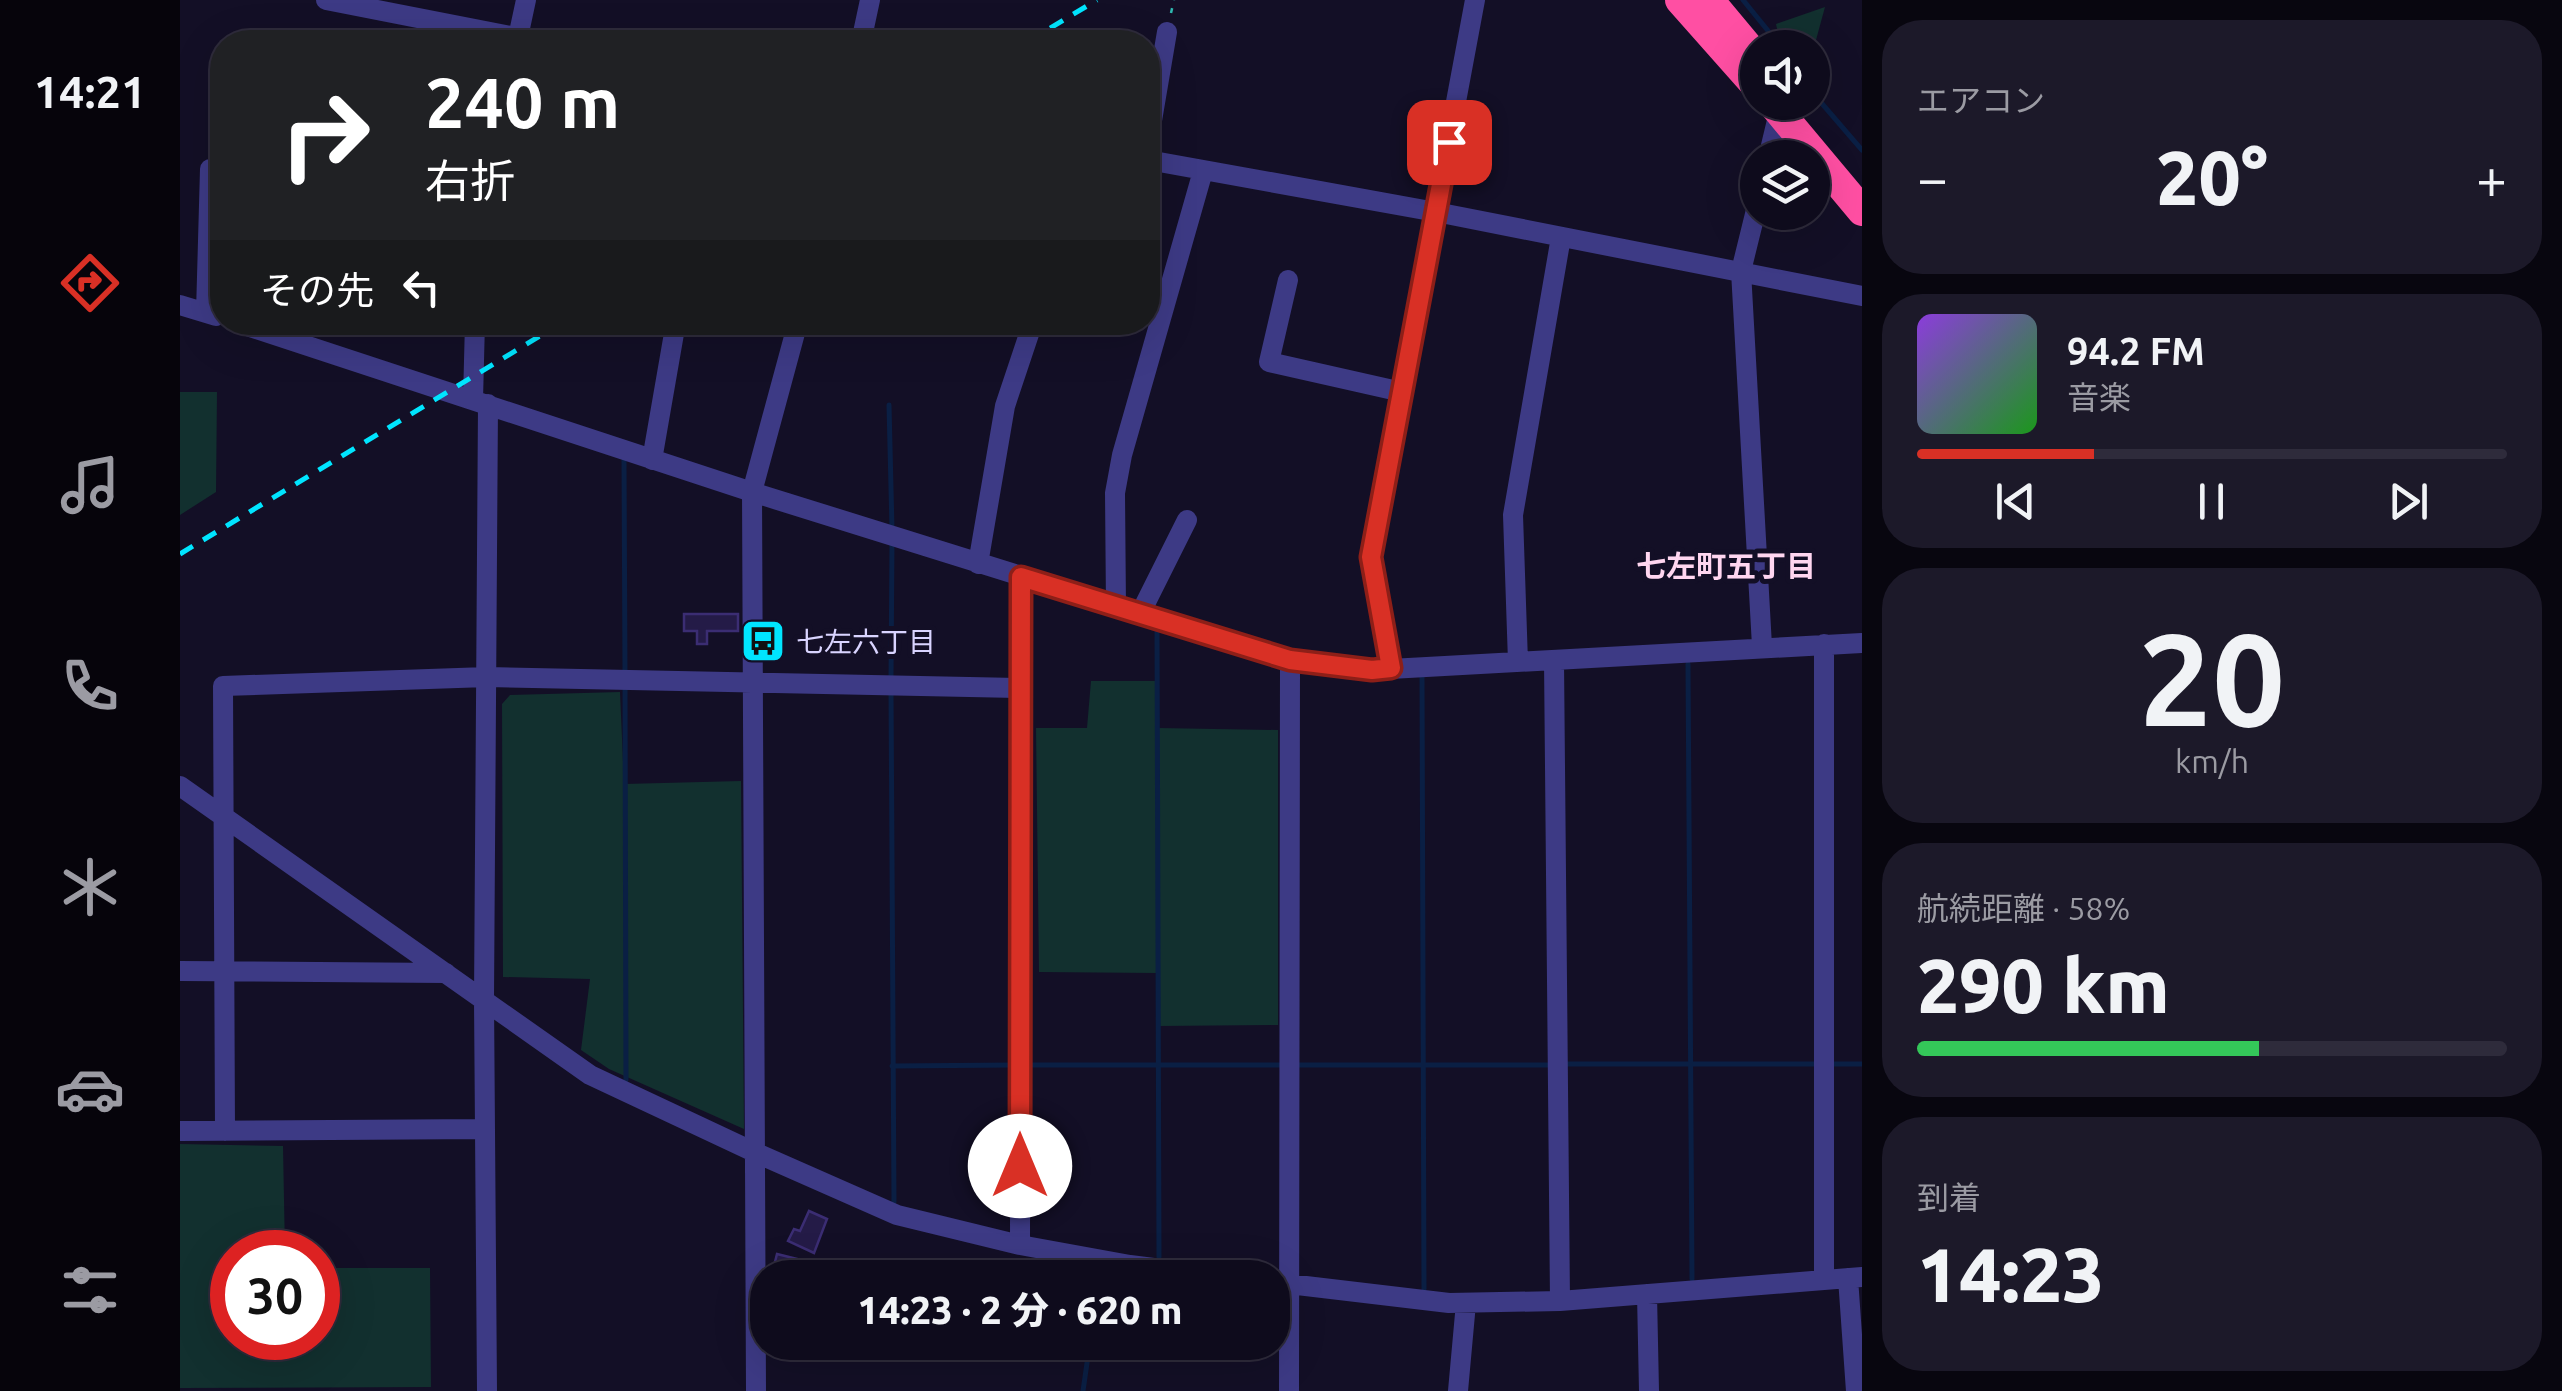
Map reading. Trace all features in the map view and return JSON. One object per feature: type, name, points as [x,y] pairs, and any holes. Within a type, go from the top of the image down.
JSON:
[{"type":"highway","points":[[1680,0],[1740,68]]},
{"type":"highway","points":[[1709,0],[1740,36]]},
{"type":"highway","points":[[1793,120],[1862,211]]},
{"type":"highway","points":[[1797,120],[1862,180]]},
{"type":"street","points":[[326,0],[470,30]]},
{"type":"street","points":[[520,30],[526,0]]},
{"type":"street","points":[[864,30],[870,0]]},
{"type":"street","points":[[1391,668],[1371,557],[1475,0]]},
{"type":"street","points":[[1160,73],[1167,32]]},
{"type":"street","points":[[1160,162],[1862,296]]},
{"type":"street","points":[[1160,322],[1202,171]]},
{"type":"street","points":[[1751,230],[1741,271],[1762,646]]},
{"type":"street","points":[[1518,662],[1513,515],[1561,237]]},
{"type":"street","points":[[1288,280],[1269,362],[1402,392]]},
{"type":"street","points":[[180,305],[210,315]]},
{"type":"street","points":[[274,335],[752,492],[1290,660],[1372,670],[1862,643]]},
{"type":"street","points":[[475,335],[481,402],[487,678],[484,1000],[488,1391]]},
{"type":"street","points":[[652,460],[674,335]]},
{"type":"street","points":[[756,1391],[752,492],[794,335]]},
{"type":"street","points":[[978,564],[1005,406],[1029,335]]},
{"type":"street","points":[[1116,607],[1115,493],[1157,335]]},
{"type":"street","points":[[1140,614],[1187,520]]},
{"type":"street","points":[[1020,1245],[1021,577]]},
{"type":"street","points":[[1824,644],[1824,1280]]},
{"type":"street","points":[[1282,1260],[1290,660]]},
{"type":"street","points":[[1554,660],[1560,1301]]},
{"type":"street","points":[[225,1130],[222,686],[487,678],[1018,688]]},
{"type":"street","points":[[180,786],[590,1074],[897,1215],[1102,1260]]},
{"type":"street","points":[[180,971],[446,973]]},
{"type":"street","points":[[180,1131],[486,1129]]},
{"type":"street","points":[[1290,1284],[1466,1303],[1560,1301],[1855,1277],[1856,1391]]},
{"type":"street","points":[[1647,1294],[1649,1391]]},
{"type":"street","points":[[1458,1391],[1466,1303]]},
{"type":"street","points":[[1287,1360],[1289,1391]]},
{"type":"green space","points":[[1825,7],[1819,30],[1777,30],[1776,24]]},
{"type":"green space","points":[[180,392],[217,392],[216,492],[180,515]]},
{"type":"green space","points":[[1091,681],[1156,681],[1158,728],[1278,730],[1278,1025],[1159,1026],[1156,973],[1039,972],[1036,728],[1087,728]]},
{"type":"green space","points":[[620,692],[624,784],[741,781],[744,1129],[609,1069],[581,1050],[590,979],[503,977],[502,704],[510,695]]},
{"type":"green space","points":[[180,1144],[283,1146],[285,1230],[210,1230],[210,1360],[340,1360],[340,1268],[430,1268],[431,1387],[180,1388]]},
{"type":"building","points":[[684,614],[738,614],[738,631],[707,631],[707,644],[697,644],[697,631],[684,631]]},
{"type":"building","points":[[809,1211],[827,1219],[814,1253],[788,1241],[794,1229],[800,1231]]},
{"type":"building","points":[[777,1254],[801,1260],[776,1260]]},
{"type":"waterway","points":[[1743,0],[1767,30]]},
{"type":"waterway","points":[[1830,113],[1862,150]]},
{"type":"waterway","points":[[889,405],[892,529]]},
{"type":"waterway","points":[[624,460],[625,672]]},
{"type":"waterway","points":[[891,679],[892,540]]},
{"type":"waterway","points":[[1157,629],[1159,1257]]},
{"type":"waterway","points":[[1688,664],[1692,1279]]},
{"type":"waterway","points":[[1422,677],[1424,1289]]},
{"type":"waterway","points":[[625,683],[626,1080]]},
{"type":"waterway","points":[[891,690],[894,1202]]},
{"type":"waterway","points":[[1565,1064],[1819,1064]]},
{"type":"waterway","points":[[1830,1064],[1862,1064]]},
{"type":"waterway","points":[[892,1066],[1014,1065]]},
{"type":"waterway","points":[[1025,1065],[1284,1065]]},
{"type":"waterway","points":[[1295,1065],[1554,1065]]},
{"type":"waterway","points":[[1083,1391],[1087,1360]]},
{"type":"railway","points":[[1047,30],[1097,0]]},
{"type":"railway","points":[[180,554],[542,335]]},
{"type":"place","name":"七左六丁目","points":[[763,641]]},
{"type":"district","name":"七左町五丁目","points":[[1726,566]]},
{"type":"route","points":[[1020,1166],[1021,577],[1290,660],[1372,670],[1391,668],[1371,557],[1449,142]]}]
